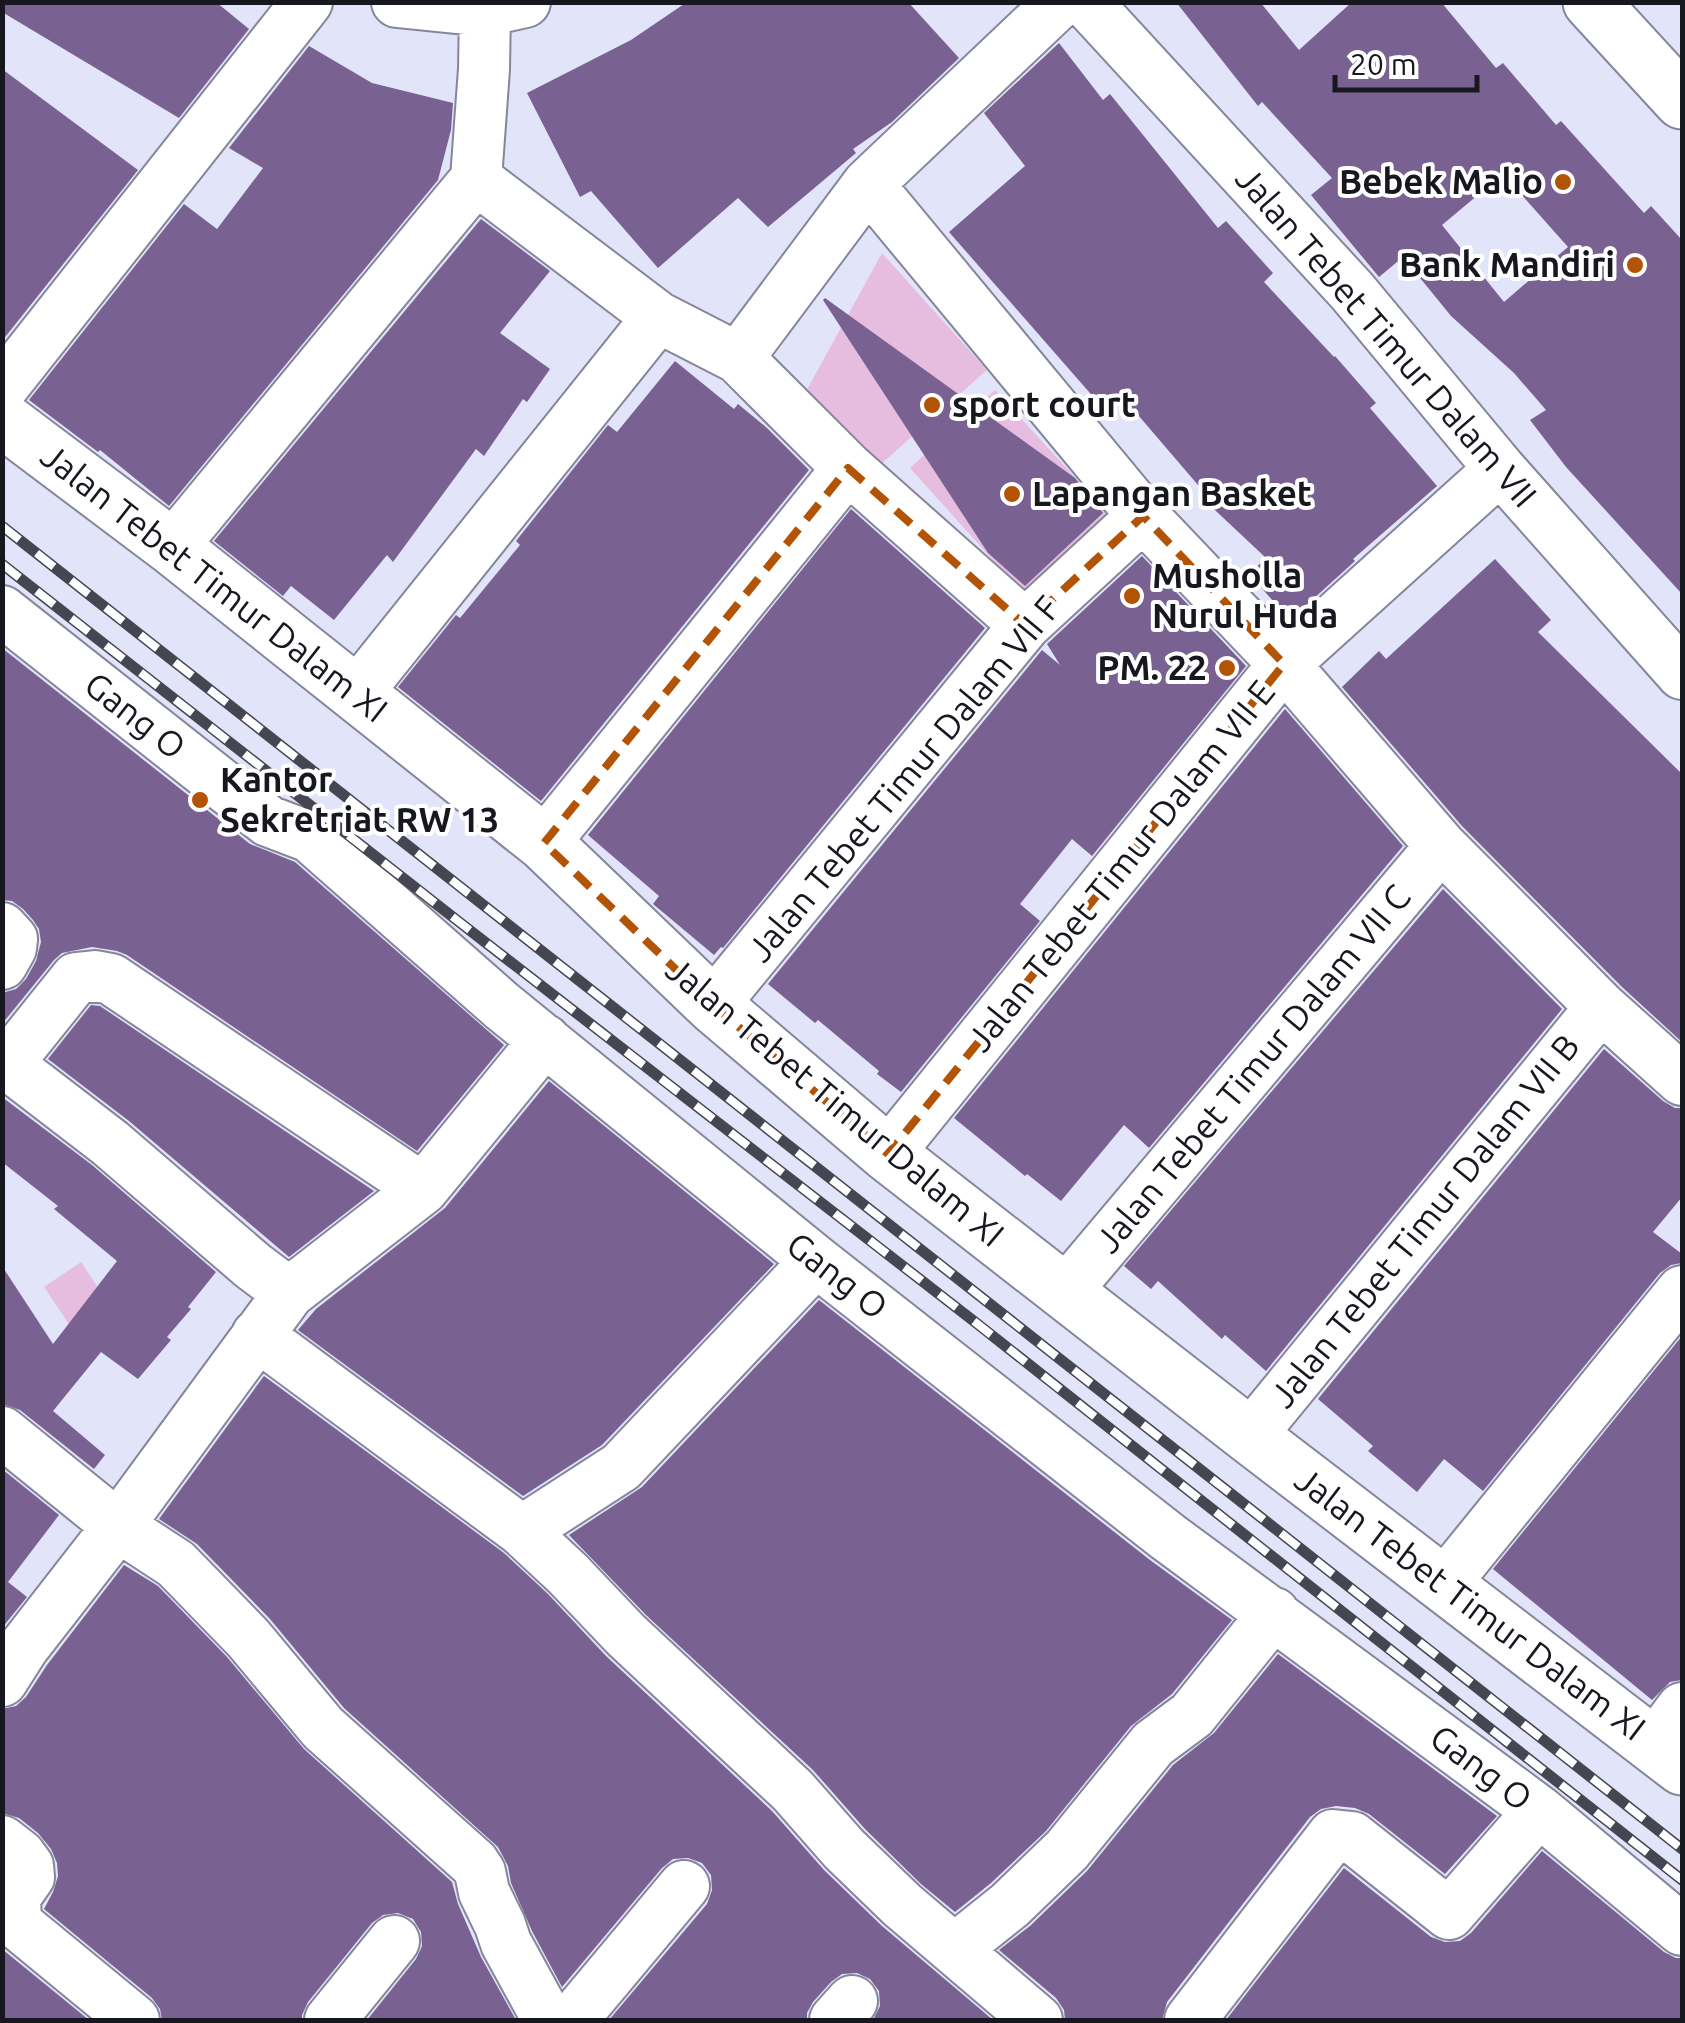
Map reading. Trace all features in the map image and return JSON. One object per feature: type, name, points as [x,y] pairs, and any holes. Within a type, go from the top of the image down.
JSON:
[{"type":"street","points":[[2,388],[307,2]]},
{"type":"street","points":[[172,547],[476,179],[484,68],[506,7],[397,2]]},
{"type":"street","points":[[738,358],[868,184],[1060,2]]},
{"type":"street","name":"Jalan Tebet Timur Dalam VII","points":[[1086,2],[1352,291],[1500,469],[1682,674]]},
{"type":"street","points":[[1591,2],[1682,100]]},
{"type":"street","points":[[476,179],[658,317],[738,358],[848,468],[1024,625]]},
{"type":"street","points":[[868,184],[1143,516],[1284,664],[1441,846],[1601,1007],[1682,1080]]},
{"type":"street","points":[[356,694],[658,317]]},
{"type":"street","name":"Jalan Tebet Timur Dalam XI","points":[[2,419],[172,547],[544,844],[713,1005],[888,1154],[1445,1583],[1673,1740]]},
{"type":"street","points":[[544,844],[848,468]]},
{"type":"street","name":"Jalan Tebet Timur Dalam VII E","points":[[888,1154],[1284,664],[1500,469]]},
{"type":"street","name":"Jalan Tebet Timur Dalam VII F","points":[[713,1005],[1024,625],[1143,516]]},
{"type":"street","name":"Gang O","points":[[2,611],[268,821],[310,837],[502,1006],[816,1261],[1168,1536],[1539,1811],[1682,1930]]},
{"type":"street","name":"Jalan Tebet Timur Dalam VII C","points":[[1066,1292],[1441,846]]},
{"type":"street","points":[[2,928],[12,939],[2,964]]},
{"type":"street","points":[[289,1293],[252,1266],[110,1143],[6,1062],[76,978],[94,976],[110,980],[423,1189]]},
{"type":"street","name":"Jalan Tebet Timur Dalam VII B","points":[[1250,1436],[1601,1007]]},
{"type":"street","points":[[2,1681],[289,1293],[423,1189],[545,1040]]},
{"type":"street","points":[[522,1531],[621,1467],[816,1261]]},
{"type":"street","points":[[1445,1583],[1682,1291]]},
{"type":"street","points":[[257,1335],[522,1531],[626,1635],[793,1791],[867,1871],[1037,2020]]},
{"type":"street","points":[[2,1432],[118,1526],[176,1564],[248,1638],[323,1728],[474,1863],[506,1943],[548,2020]]},
{"type":"street","points":[[955,1948],[1010,1906],[1066,1850],[1154,1744],[1192,1715],[1274,1613]]},
{"type":"street","points":[[1190,2020],[1333,1835],[1352,1837],[1449,1914],[1539,1811]]},
{"type":"street","points":[[2,1841],[28,1866],[29,1877],[15,1897],[16,1924],[134,2020]]},
{"type":"street","points":[[572,2020],[684,1886]]},
{"type":"street","points":[[330,2020],[394,1942]]},
{"type":"highlighted area","points":[[848,468],[1025,625],[1143,516],[1284,664],[888,1154],[713,1005],[544,843]]},
{"type":"shaded area","points":[[882,253],[987,370],[880,465],[804,395]]},
{"type":"shaded area","name":"Lapangan Basket","points":[[995,390],[1114,520],[1028,599],[910,468]]},
{"type":"shaded area","points":[[81,1262],[120,1321],[83,1345],[44,1287]]},
{"type":"building","points":[[2,2],[216,2],[249,29],[179,118],[2,12]]},
{"type":"building","points":[[687,2],[908,2],[959,58],[892,122],[853,149],[856,153],[768,227],[738,198],[658,268],[591,191],[580,197],[527,93],[631,40]]},
{"type":"building","points":[[1176,2],[1260,2],[1299,50],[1352,2],[1441,2],[1496,68],[1503,63],[1556,125],[1561,121],[1644,213],[1651,206],[1682,240],[1682,594],[1566,467],[1530,420],[1546,410],[1514,373],[1451,316],[1403,257],[1379,277],[1311,195],[1332,178],[1262,102],[1258,106]],"holes":[[[1503,174],[1568,247],[1504,302],[1442,225]]]},
{"type":"building","points":[[1059,43],[1103,100],[1110,94],[1218,228],[1226,221],[1273,273],[1264,282],[1376,403],[1370,408],[1437,486],[1290,620],[1249,574],[1266,558],[1200,496],[1204,492],[1120,394],[1103,408],[949,232],[1025,166],[984,113]]},
{"type":"building","points":[[309,46],[372,83],[453,103],[451,130],[438,180],[169,506],[29,400],[184,204],[217,229],[263,168],[229,148]]},
{"type":"building","points":[[2,69],[138,170],[2,341]]},
{"type":"building","points":[[481,219],[550,271],[500,333],[550,369],[527,402],[523,399],[484,456],[476,449],[393,562],[387,555],[334,620],[291,586],[283,596],[214,541]]},
{"type":"building","name":"Lapangan Basket","points":[[825,298],[1075,478],[1103,513],[1025,586],[988,553]]},
{"type":"building","points":[[675,361],[734,409],[738,404],[809,470],[541,801],[398,687],[520,545],[516,541],[608,425],[617,432]]},
{"type":"building","points":[[851,509],[985,628],[714,955],[653,904],[659,896],[588,835]]},
{"type":"building","points":[[1142,556],[1246,666],[1092,856],[1072,839],[1020,904],[1040,921],[901,1092],[818,1020],[815,1023],[768,984],[1042,650],[1060,665],[1047,644]]},
{"type":"building","points":[[1495,559],[1551,620],[1538,632],[1682,774],[1682,1042],[1462,826],[1342,687],[1379,651],[1386,659]]},
{"type":"building","points":[[2,648],[250,844],[295,862],[504,1045],[417,1151],[117,951],[92,947],[62,953],[2,1024],[2,993],[16,989],[26,979],[41,942],[39,929],[23,909],[12,901],[2,900]]},
{"type":"building","points":[[1285,709],[1403,846],[1149,1148],[1124,1125],[1061,1201],[954,1118]]},
{"type":"building","points":[[1443,889],[1562,1009],[1266,1371],[1225,1335],[1222,1339],[1158,1281],[1151,1289],[1124,1266]]},
{"type":"building","points":[[91,1005],[100,1006],[374,1191],[289,1257],[129,1121],[48,1059]]},
{"type":"building","points":[[1604,1049],[1663,1101],[1682,1108],[1682,1197],[1653,1232],[1682,1254],[1682,1263],[1660,1273],[1483,1491],[1444,1459],[1417,1492],[1368,1451],[1373,1446],[1318,1399]]},
{"type":"building","points":[[549,1081],[774,1264],[602,1445],[523,1496],[298,1330],[316,1309],[445,1208]]},
{"type":"building","points":[[2,1097],[92,1165],[216,1272],[167,1337],[171,1340],[138,1379],[101,1352],[53,1411],[105,1455],[94,1469],[20,1410],[2,1404],[2,1266],[53,1344],[117,1261],[54,1209],[58,1206],[2,1162]]},
{"type":"building","points":[[819,1300],[1232,1620],[1172,1694],[1131,1726],[1046,1831],[955,1912],[921,1884],[813,1770],[646,1615],[569,1535],[642,1487]]},
{"type":"building","points":[[1682,1336],[1682,1680],[1670,1682],[1652,1700],[1493,1569]]},
{"type":"building","points":[[264,1376],[504,1553],[606,1656],[772,1811],[824,1870],[882,1926],[993,2020],[873,2020],[880,2006],[879,1991],[870,1979],[857,1973],[842,1974],[831,1982],[813,2002],[807,2020],[609,2020],[707,1904],[712,1890],[711,1875],[702,1863],[688,1858],[673,1859],[662,1868],[562,1987],[532,1931],[498,1847],[344,1708],[270,1619],[197,1544],[159,1519]]},
{"type":"building","points":[[2,1469],[59,1515],[8,1582],[27,1597],[2,1628]]},
{"type":"building","points":[[124,1565],[158,1586],[227,1657],[304,1749],[452,1882],[481,1957],[516,2020],[367,2020],[422,1946],[421,1932],[413,1919],[398,1913],[383,1915],[372,1923],[308,2002],[302,2020],[162,2020],[152,1998],[44,1909],[58,1876],[57,1863],[38,1833],[19,1818],[2,1813],[2,1709],[16,1706],[26,1697]]},
{"type":"building","points":[[1278,1654],[1497,1816],[1445,1874],[1369,1814],[1336,1806],[1321,1809],[1310,1817],[1167,2002],[1162,2020],[1065,2020],[1056,1998],[999,1950],[1087,1871],[1173,1765],[1214,1733]]},
{"type":"building","points":[[1542,1851],[1664,1952],[1682,1958],[1682,2020],[1226,2020],[1344,1868],[1431,1937],[1445,1942],[1460,1941]]},
{"type":"building","points":[[2,1949],[89,2020],[2,2020]]},
{"type":"railway","points":[[2,526],[1682,1849]]},
{"type":"railway","points":[[2,564],[975,1322],[1682,1880]]},
{"type":"place","name":"Bebek Malio","points":[[1563,182]]},
{"type":"place","name":"Bank Mandiri","points":[[1635,265]]},
{"type":"place","name":"sport court","points":[[932,405]]},
{"type":"place","name":"Lapangan Basket","points":[[1012,494]]},
{"type":"place","name":"Musholla Nurul Huda","points":[[1132,596]]},
{"type":"place","name":"PM. 22","points":[[1227,668]]},
{"type":"place","name":"Kantor Sekretriat RW 13","points":[[200,800]]}]
